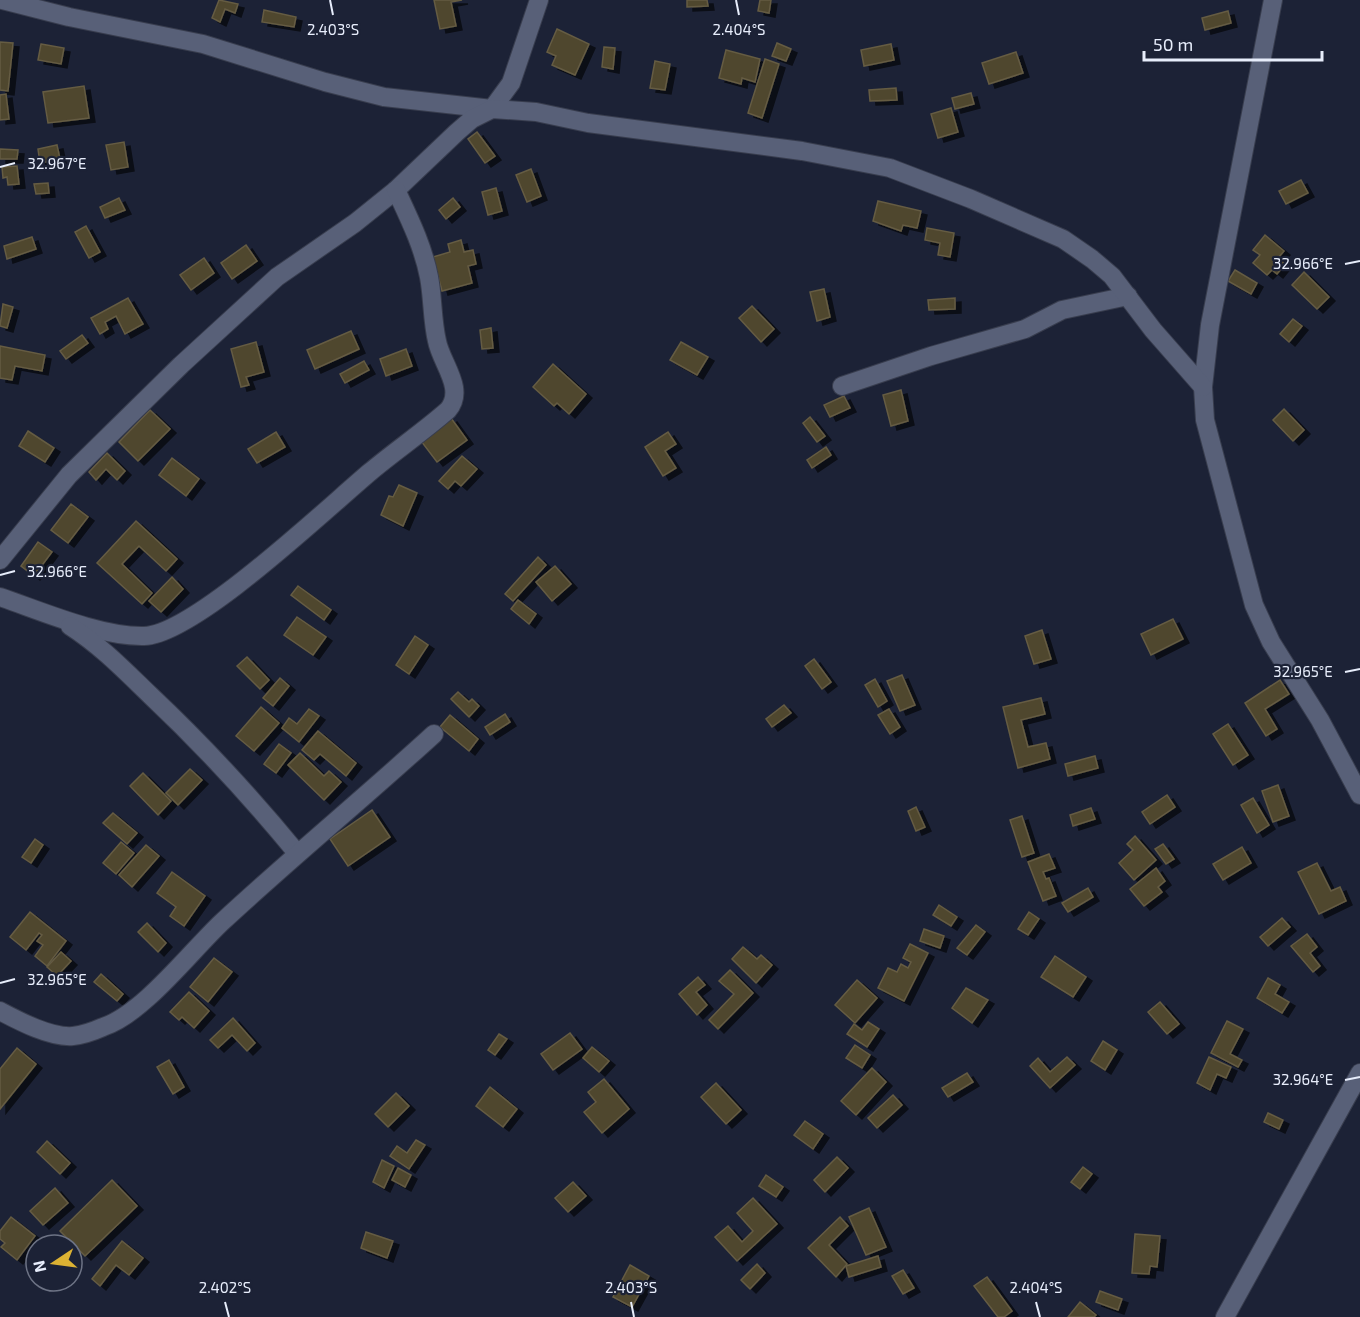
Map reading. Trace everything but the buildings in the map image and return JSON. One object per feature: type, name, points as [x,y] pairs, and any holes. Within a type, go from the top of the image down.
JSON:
[{"type":"street","points":[[2,0],[69,17],[204,44],[384,97],[536,112],[588,123],[802,151],[890,168],[1063,239],[1112,276],[1153,330],[1203,387]]},
{"type":"street","points":[[0,560],[69,475],[181,365],[277,277],[355,223],[396,190],[472,119],[492,109],[511,83],[539,0]]},
{"type":"street","points":[[1273,0],[1210,325],[1203,387],[1205,420],[1254,605],[1271,642],[1320,720],[1360,795]]},
{"type":"street","points":[[0,597],[81,625],[133,635],[158,634],[171,629],[194,615],[277,552],[453,404],[452,377],[437,343],[424,259],[396,190]]},
{"type":"street","points":[[842,387],[931,356],[1025,329],[1073,307],[1128,296]]},
{"type":"street","points":[[51,614],[114,658],[222,765],[297,852]]},
{"type":"street","points":[[0,1011],[28,1026],[71,1036],[106,1027],[138,1006],[297,852],[350,810],[434,734]]},
{"type":"street","points":[[1225,1317],[1360,1073]]}]
